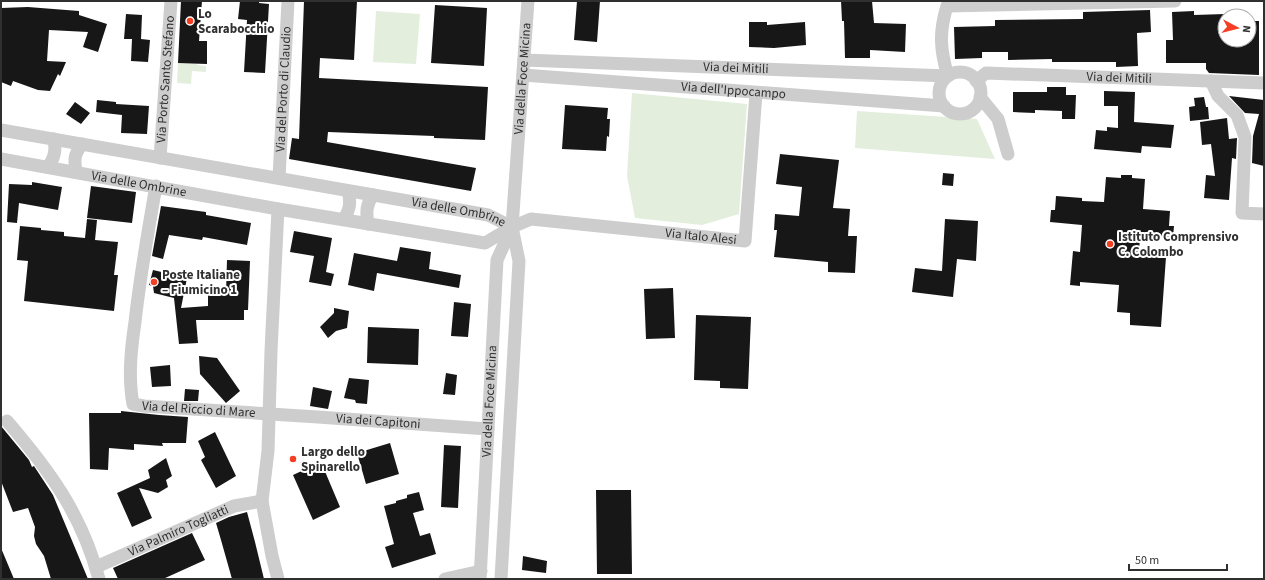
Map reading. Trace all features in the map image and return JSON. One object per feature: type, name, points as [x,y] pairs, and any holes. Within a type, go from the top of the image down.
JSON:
[{"type":"street","name":"Via Porto Santo Stefano","points":[[160,158],[171,1]]},
{"type":"street","name":"Via del Porto di Claudio","points":[[279,178],[288,1]]},
{"type":"street","name":"Via della Foce Micina","points":[[500,579],[519,260],[512,228],[528,1]]},
{"type":"street","points":[[948,76],[943,61],[941,45],[942,24],[948,6],[1175,1]]},
{"type":"street","name":"Via dei Mitili","points":[[524,60],[948,76]]},
{"type":"street","points":[[954,73],[966,73],[976,81],[979,86],[980,98],[974,108],[964,113],[953,113],[944,106],[941,101],[939,90],[948,76],[954,73]]},
{"type":"street","name":"Via dei Mitili","points":[[976,81],[986,73],[1264,83]]},
{"type":"street","name":"Via dell'Ippocampo","points":[[523,75],[944,106]]},
{"type":"street","points":[[1211,82],[1218,96],[1237,115],[1245,137],[1242,213],[1264,214]]},
{"type":"street","name":"Via Italo Alesi","points":[[512,228],[530,219],[745,241],[756,93]]},
{"type":"street","points":[[980,98],[998,119],[1008,154]]},
{"type":"street","name":"Via delle Ombrine","points":[[1,130],[488,215],[512,228]]},
{"type":"street","points":[[48,167],[53,160],[56,148],[54,139]]},
{"type":"street","name":"Via delle Ombrine","points":[[76,172],[74,159],[76,152],[82,144]]},
{"type":"street","name":"Via delle Ombrine","points":[[1,159],[278,209],[485,243],[512,228]]},
{"type":"street","name":"Via del Riccio di Mare","points":[[156,186],[137,300],[131,348],[130,388],[133,404],[268,414]]},
{"type":"street","points":[[344,220],[349,212],[351,202],[348,191]]},
{"type":"street","points":[[368,224],[366,212],[368,203],[373,195]]},
{"type":"street","points":[[278,209],[268,414],[268,451],[262,501],[272,556],[278,579]]},
{"type":"street","name":"Via della Foce Micina","points":[[480,575],[497,260],[512,228]]},
{"type":"street","name":"Via dei Capitoni","points":[[268,414],[488,429]]},
{"type":"street","points":[[7,421],[31,449],[64,495],[76,517],[97,573]]},
{"type":"street","name":"Via Palmiro Togliatti","points":[[97,573],[234,506],[262,501]]},
{"type":"street","points":[[445,579],[480,575]]},
{"type":"green space","points":[[376,11],[420,14],[416,64],[373,62]]},
{"type":"green space","name":"Lo Scarabocchio","points":[[178,63],[197,63],[197,65],[206,66],[206,72],[192,71],[191,84],[177,83]]},
{"type":"green space","points":[[632,93],[747,104],[739,214],[702,225],[635,218],[627,176]]},
{"type":"green space","points":[[857,111],[977,119],[995,159],[855,148]]},
{"type":"building","name":"Lo Scarabocchio","points":[[181,1],[202,1],[199,41],[207,41],[207,64],[178,63]]},
{"type":"building","points":[[240,1],[259,1],[259,3],[269,4],[265,73],[244,72],[247,20],[238,19]]},
{"type":"building","points":[[304,1],[357,1],[354,60],[320,58],[319,78],[488,87],[485,140],[434,138],[434,136],[328,132],[327,142],[476,168],[471,191],[289,159],[292,138],[299,139]]},
{"type":"building","points":[[577,1],[600,1],[597,42],[574,40]]},
{"type":"building","points":[[841,1],[872,1],[874,23],[906,24],[905,52],[870,50],[870,58],[845,58],[844,21],[842,21]]},
{"type":"building","points":[[435,5],[487,8],[484,66],[431,63]]},
{"type":"building","points":[[28,7],[79,11],[79,15],[107,24],[98,52],[83,47],[88,32],[49,30],[47,61],[66,62],[60,76],[58,74],[50,91],[38,90],[13,81],[11,86],[1,82],[1,8]]},
{"type":"building","points":[[1150,10],[1151,32],[1137,33],[1138,66],[1116,67],[1116,62],[1052,62],[1052,59],[1008,60],[1008,52],[982,52],[982,58],[955,59],[954,27],[995,26],[995,20],[1083,19],[1083,12]]},
{"type":"building","points":[[1194,11],[1194,15],[1217,14],[1217,48],[1257,48],[1257,21],[1259,21],[1259,75],[1209,73],[1206,69],[1206,63],[1166,63],[1166,40],[1173,40],[1172,12]]},
{"type":"building","points":[[126,14],[142,15],[141,39],[150,40],[148,62],[131,61],[132,39],[124,39]]},
{"type":"building","points":[[749,22],[767,22],[767,25],[805,22],[806,45],[774,48],[749,47]]},
{"type":"building","points":[[1047,87],[1066,87],[1066,95],[1076,95],[1075,119],[1062,119],[1062,111],[1035,110],[1035,113],[1013,112],[1013,92],[1047,92]]},
{"type":"building","points":[[1104,91],[1135,92],[1134,122],[1174,125],[1171,148],[1142,146],[1141,153],[1094,149],[1096,130],[1107,131],[1107,127],[1118,128],[1118,106],[1104,106]]},
{"type":"building","points":[[1229,96],[1264,100],[1264,166],[1252,163],[1253,136],[1259,114],[1245,113]]},
{"type":"building","points":[[1204,97],[1206,107],[1208,107],[1209,119],[1190,121],[1189,107],[1195,106],[1194,98]]},
{"type":"building","points":[[97,100],[116,102],[116,104],[149,106],[147,134],[121,133],[122,115],[96,112]]},
{"type":"building","points":[[75,102],[90,113],[81,124],[66,114]]},
{"type":"building","points":[[565,105],[608,108],[607,119],[610,119],[609,137],[607,136],[606,151],[562,149]]},
{"type":"building","points":[[1227,118],[1229,139],[1237,138],[1236,159],[1232,158],[1229,200],[1204,198],[1206,175],[1215,176],[1211,144],[1202,145],[1200,122]]},
{"type":"building","points":[[780,154],[839,160],[833,208],[850,209],[848,236],[857,236],[855,273],[828,272],[828,262],[774,257],[777,230],[774,230],[775,214],[799,216],[802,187],[776,184]]},
{"type":"building","points":[[943,173],[954,174],[953,186],[942,185]]},
{"type":"building","name":"Istituto Comprensivo C. Colombo","points":[[1121,175],[1132,175],[1132,178],[1145,179],[1143,209],[1170,211],[1169,226],[1174,226],[1173,237],[1140,235],[1139,255],[1166,257],[1161,327],[1130,325],[1130,313],[1117,312],[1119,285],[1080,282],[1080,286],[1070,285],[1073,251],[1080,252],[1082,225],[1050,222],[1051,210],[1055,210],[1056,196],[1082,198],[1082,201],[1104,202],[1106,177],[1121,178]]},
{"type":"building","points":[[32,182],[62,187],[58,210],[19,203],[17,223],[7,222],[9,184],[32,185]]},
{"type":"building","points":[[91,186],[136,192],[132,223],[87,218]]},
{"type":"building","points":[[161,206],[206,212],[206,215],[251,223],[247,245],[203,237],[202,240],[169,235],[163,259],[152,256]]},
{"type":"building","points":[[87,219],[97,220],[95,240],[118,242],[114,275],[118,275],[114,311],[24,301],[28,261],[17,260],[20,226],[64,232],[64,236],[85,238]]},
{"type":"building","points":[[945,219],[978,221],[976,261],[957,259],[953,297],[912,292],[915,268],[942,271]]},
{"type":"building","points":[[294,231],[332,238],[326,272],[334,274],[331,286],[309,282],[314,256],[290,252]]},
{"type":"building","points":[[400,247],[431,252],[429,269],[461,275],[459,288],[377,273],[374,291],[348,285],[354,253],[397,261]]},
{"type":"building","points":[[227,260],[250,261],[248,310],[244,310],[244,320],[196,320],[198,343],[179,344],[174,298],[154,293],[153,286],[149,285],[153,270],[187,278],[181,308],[208,306],[208,293],[226,293]]},
{"type":"building","points":[[673,288],[675,338],[646,339],[644,289]]},
{"type":"building","points":[[454,302],[471,304],[468,337],[451,336]]},
{"type":"building","points":[[334,308],[349,311],[347,328],[336,331],[328,338],[320,327],[334,313]]},
{"type":"building","points":[[696,315],[751,317],[748,389],[720,388],[720,381],[694,380]]},
{"type":"building","points":[[368,327],[419,329],[418,365],[367,363]]},
{"type":"building","points":[[199,356],[217,358],[240,391],[226,403],[200,374]]},
{"type":"building","points":[[170,365],[171,386],[152,387],[150,367]]},
{"type":"building","points":[[446,373],[457,375],[455,395],[443,394]]},
{"type":"building","points":[[349,378],[369,380],[367,404],[356,403],[355,400],[344,398]]},
{"type":"building","points":[[313,387],[332,391],[328,409],[310,406]]},
{"type":"building","points":[[185,389],[199,390],[198,401],[184,401]]},
{"type":"building","points":[[121,411],[188,417],[186,443],[162,443],[163,446],[134,444],[134,450],[109,448],[108,470],[90,469],[89,413],[121,413]]},
{"type":"building","points":[[1,426],[29,460],[32,467],[34,466],[53,495],[88,579],[51,579],[44,556],[36,544],[34,536],[35,527],[28,508],[13,512],[1,481]]},
{"type":"building","points":[[215,432],[236,476],[216,488],[201,460],[205,457],[198,441]]},
{"type":"building","points":[[390,443],[399,474],[366,484],[357,453]]},
{"type":"building","points":[[444,445],[461,446],[458,508],[441,507]]},
{"type":"building","points":[[166,458],[172,476],[166,480],[168,487],[158,493],[139,488],[152,518],[132,527],[117,493],[150,478],[148,470]]},
{"type":"building","points":[[321,462],[340,507],[313,520],[293,475]]},
{"type":"building","points":[[596,490],[631,490],[632,574],[597,574]]},
{"type":"building","points":[[419,492],[424,510],[413,513],[420,536],[430,533],[436,554],[392,568],[385,547],[394,544],[384,506],[407,498],[407,495]]},
{"type":"building","points":[[247,512],[264,579],[232,579],[216,523],[229,517]]},
{"type":"building","points":[[192,533],[205,560],[163,579],[118,579],[113,568]]},
{"type":"building","points":[[1,548],[14,579],[1,579]]},
{"type":"building","points":[[523,556],[547,561],[546,573],[522,570]]},
{"type":"place","name":"Lo Scarabocchio","points":[[190,21]]},
{"type":"place","name":"Istituto Comprensivo C. Colombo","points":[[1110,244]]},
{"type":"place","name":"Poste Italiane – Fiumicino 1","points":[[154,282]]},
{"type":"place","name":"Largo dello Spinarello","points":[[293,459]]}]
